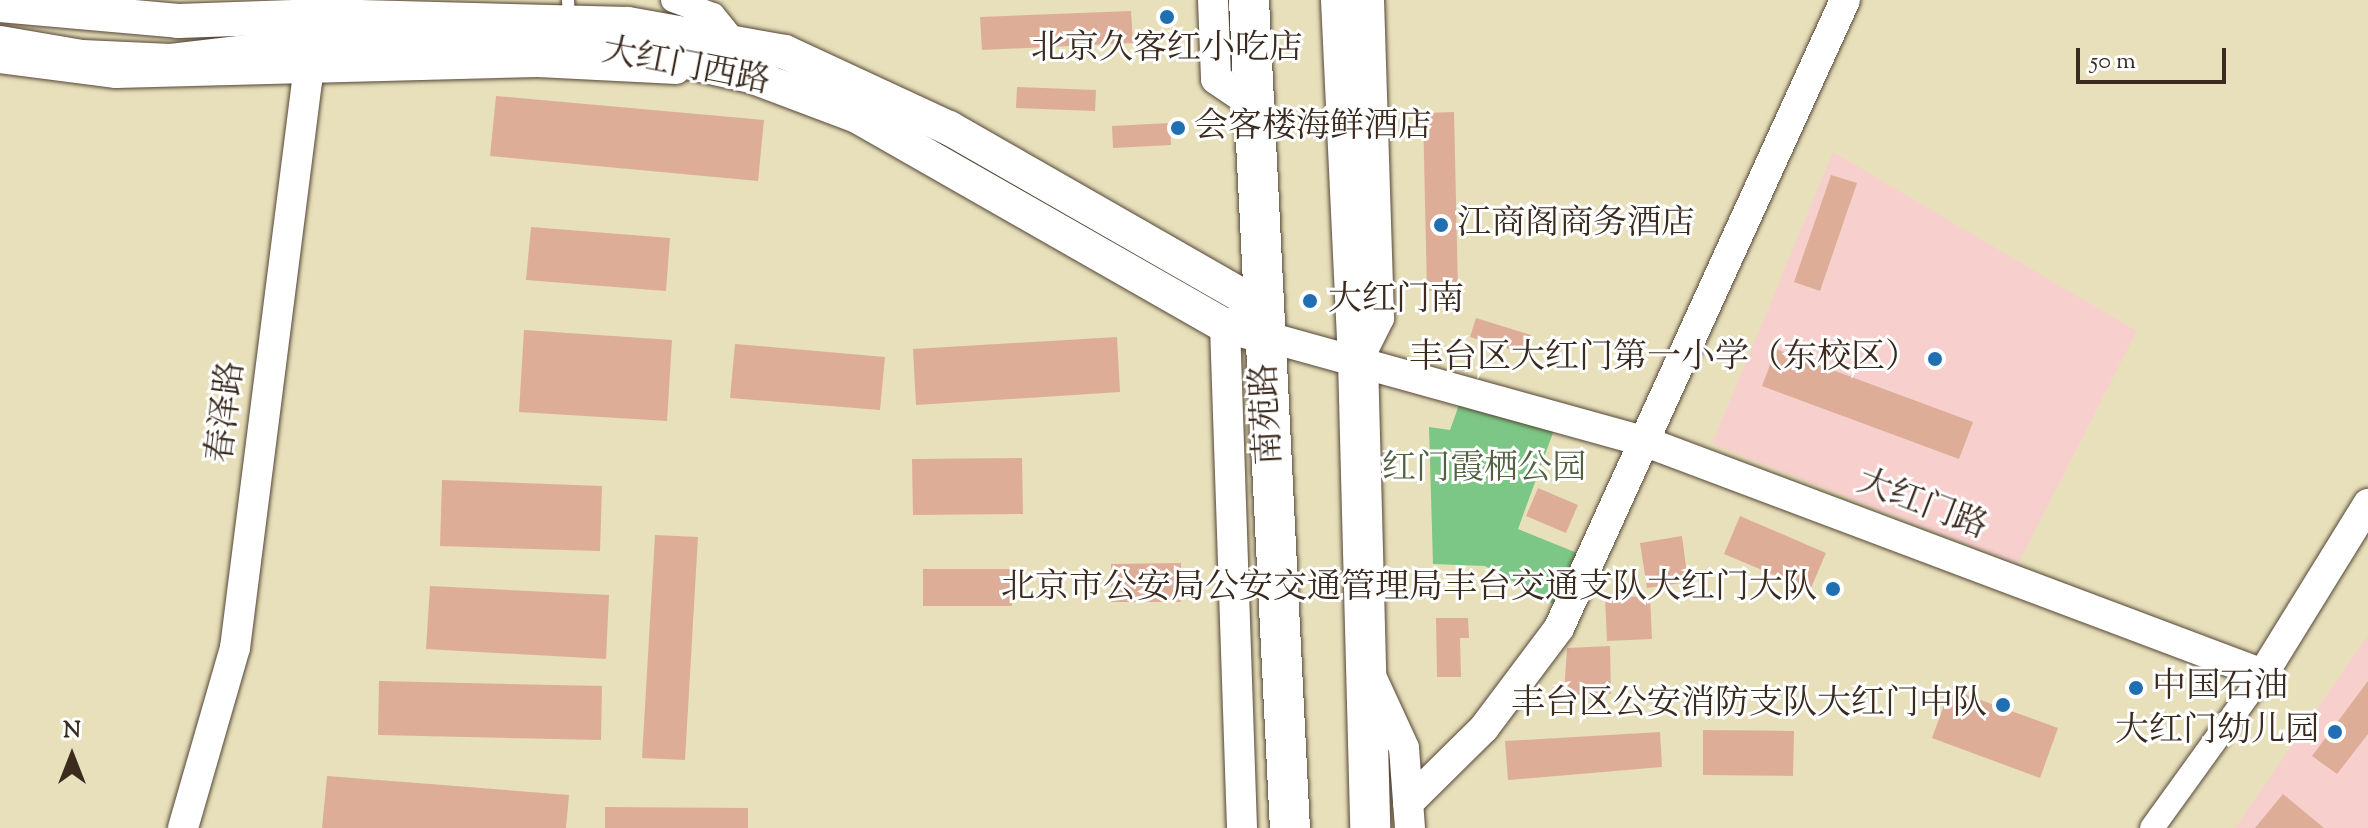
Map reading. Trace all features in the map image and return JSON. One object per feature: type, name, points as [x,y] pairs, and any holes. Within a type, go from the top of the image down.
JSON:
[{"type":"highway","name":"南苑路","points":[[1249,0],[1288,819]]},
{"type":"highway","points":[[1341,0],[1358,360],[1370,828]]},
{"type":"main road","name":"大红门西路","points":[[0,5],[313,33],[642,52],[751,76],[857,116],[921,149],[1225,326],[1263,321]]},
{"type":"main road","name":"大红门西路","points":[[0,43],[92,65],[171,61],[313,33],[568,11],[628,24],[733,40],[785,52],[870,87],[1263,321]]},
{"type":"street","points":[[673,0],[713,15],[733,40]]},
{"type":"street","points":[[1213,0],[1216,79],[1254,105]]},
{"type":"street","points":[[1358,360],[1379,318],[1369,0]]},
{"type":"street","points":[[1409,816],[1484,728],[1559,628],[1845,0]]},
{"type":"street","name":"春泽路","points":[[183,828],[235,648],[313,33]]},
{"type":"street","name":"春泽路","points":[[199,828],[249,651],[289,373],[313,33]]},
{"type":"street","points":[[0,61],[92,65]]},
{"type":"street","name":"大红门路","points":[[1263,321],[1358,360],[1646,442],[2263,674]]},
{"type":"street","points":[[1225,326],[1242,828]]},
{"type":"street","points":[[2152,828],[2263,674],[2368,504]]},
{"type":"street","points":[[1368,671],[1404,748],[1409,816]]},
{"type":"shaded area","name":"丰台区大红门第一小学（东校区）","points":[[1833,152],[2137,331],[2018,564],[1712,444]]},
{"type":"shaded area","name":"大红门幼儿园","points":[[2368,635],[2368,828],[2235,828]]},
{"type":"green space","name":"红门霞栖公园","points":[[1460,402],[1554,430],[1518,529],[1582,555],[1557,606],[1485,566],[1433,564],[1429,427],[1450,430]]},
{"type":"building","points":[[1131,11],[1133,43],[982,50],[980,17]]},
{"type":"building","points":[[1017,87],[1096,90],[1095,111],[1016,108]]},
{"type":"building","points":[[496,96],[764,120],[758,181],[490,156]]},
{"type":"building","points":[[1454,112],[1458,290],[1427,291],[1423,113]]},
{"type":"building","points":[[1170,123],[1171,145],[1113,148],[1112,126]]},
{"type":"building","points":[[1831,175],[1857,183],[1820,291],[1794,282]]},
{"type":"building","points":[[531,227],[670,238],[666,291],[526,280]]},
{"type":"building","points":[[1476,318],[1531,335],[1525,354],[1470,337]]},
{"type":"building","points":[[524,330],[672,340],[667,421],[519,412]]},
{"type":"building","points":[[1117,337],[1120,392],[916,405],[913,349]]},
{"type":"building","points":[[735,344],[885,357],[880,410],[730,398]]},
{"type":"building","points":[[1776,349],[1973,422],[1959,459],[1762,386]]},
{"type":"building","points":[[1022,458],[1023,514],[913,515],[912,459]]},
{"type":"building","points":[[442,480],[602,486],[600,551],[440,546]]},
{"type":"building","points":[[1538,488],[1578,505],[1566,533],[1526,516]]},
{"type":"building","points":[[1740,516],[1826,553],[1810,590],[1724,554]]},
{"type":"building","points":[[655,535],[698,537],[685,760],[642,758]]},
{"type":"building","points":[[1682,536],[1688,582],[1647,588],[1640,543]]},
{"type":"building","points":[[1181,563],[1181,602],[1111,602],[1111,564]]},
{"type":"building","points":[[923,569],[1012,569],[1012,606],[923,606]]},
{"type":"building","points":[[430,586],[609,595],[606,659],[426,649]]},
{"type":"building","points":[[1650,596],[1652,639],[1607,641],[1605,598]]},
{"type":"building","points":[[1436,618],[1468,618],[1469,638],[1460,638],[1461,677],[1437,677]]},
{"type":"building","points":[[1610,646],[1611,694],[1564,695],[1567,648]]},
{"type":"building","points":[[379,681],[602,686],[601,740],[378,735]]},
{"type":"building","points":[[2368,681],[2368,734],[2337,774],[2312,756]]},
{"type":"building","points":[[1950,689],[2058,728],[2040,778],[1932,738]]},
{"type":"building","points":[[1703,730],[1794,731],[1793,776],[1703,775]]},
{"type":"building","points":[[1660,732],[1662,767],[1508,780],[1505,741]]},
{"type":"building","points":[[327,776],[569,795],[566,828],[322,828]]},
{"type":"building","points":[[2283,794],[2324,828],[2255,828]]},
{"type":"building","points":[[605,807],[748,808],[748,828],[605,828]]},
{"type":"place","name":"北京久客红小吃店","points":[[1167,17]]},
{"type":"place","name":"会客楼海鲜酒店","points":[[1178,128]]},
{"type":"place","name":"江商阁商务酒店","points":[[1441,225]]},
{"type":"place","name":"大红门南","points":[[1310,301]]},
{"type":"place","name":"丰台区大红门第一小学（东校区）","points":[[1935,359]]},
{"type":"place","name":"北京市公安局公安交通管理局丰台交通支队大红门大队","points":[[1833,589]]},
{"type":"place","name":"中国石油","points":[[2136,688]]},
{"type":"place","name":"丰台区公安消防支队大红门中队","points":[[2003,705]]},
{"type":"place","name":"大红门幼儿园","points":[[2335,732]]}]
